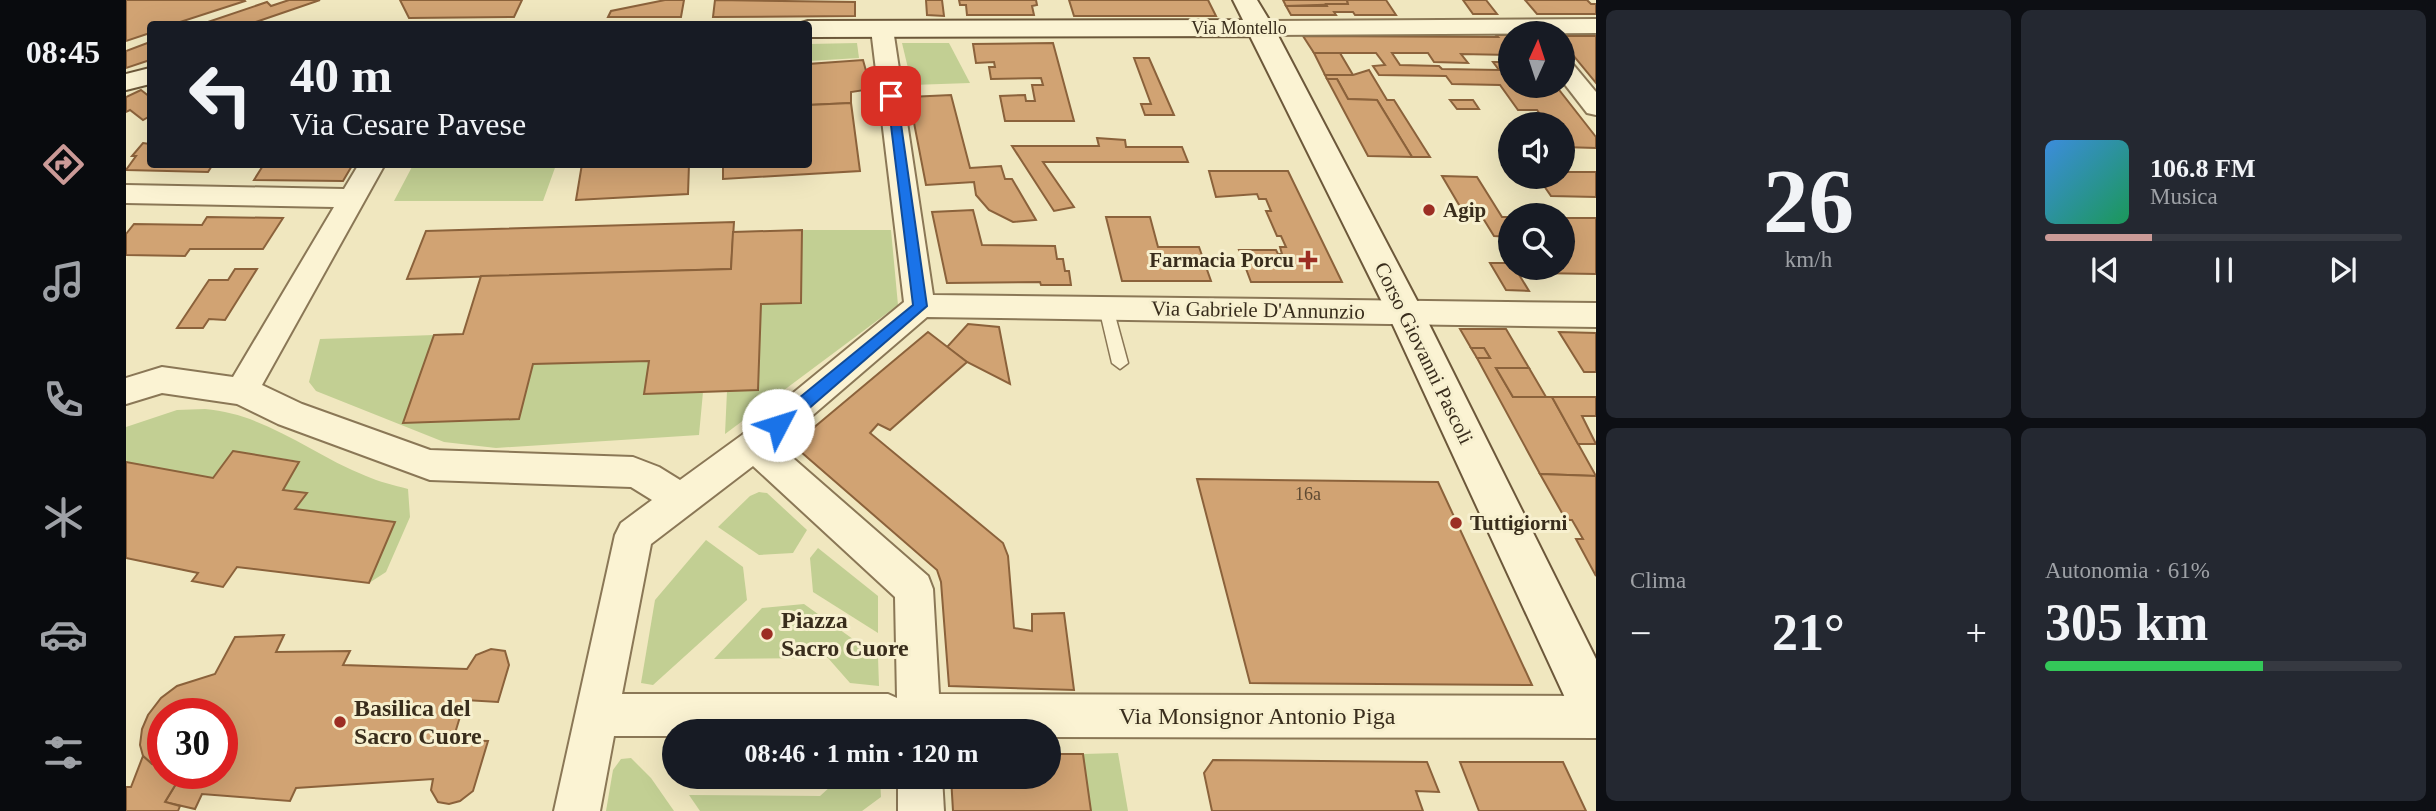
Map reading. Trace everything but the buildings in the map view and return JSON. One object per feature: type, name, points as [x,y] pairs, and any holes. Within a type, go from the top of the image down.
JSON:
[{"type":"main road","name":"Via Montello","points":[[812,29],[882,29],[1253,14]]},
{"type":"main road","name":"Corso Giovanni Pascoli","points":[[1253,14],[1405,312],[1596,711]]},
{"type":"main road","points":[[126,82],[147,77]]},
{"type":"street","name":"Via Montello","points":[[1253,14],[1498,22]]},
{"type":"street","name":"Via Montello","points":[[1575,25],[1596,26]]},
{"type":"street","points":[[577,811],[634,535],[754,445],[920,306],[882,29]]},
{"type":"street","points":[[1575,82],[1596,108]]},
{"type":"street","points":[[242,391],[370,168]]},
{"type":"street","points":[[126,194],[353,198]]},
{"type":"street","name":"Via Gabriele D'Annunzio","points":[[920,306],[1596,315]]},
{"type":"street","points":[[126,391],[162,380],[242,391],[290,414],[430,465],[633,472],[653,479],[667,489],[679,503]]},
{"type":"street","points":[[754,445],[914,589],[908,719]]},
{"type":"street","points":[[597,715],[804,719]]},
{"type":"street","name":"Via Monsignor Antonio Piga","points":[[1061,720],[1596,716]]},
{"type":"street","points":[[920,789],[921,811]]},
{"type":"lane","points":[[1106,309],[1120,363]]},
{"type":"green space","points":[[857,43],[859,58],[812,61],[812,44]]},
{"type":"green space","points":[[902,43],[949,43],[970,83],[912,85]]},
{"type":"green space","points":[[411,168],[555,168],[543,201],[394,201]]},
{"type":"green space","points":[[802,230],[891,230],[898,305],[725,434],[727,391],[758,390],[761,304],[801,303]]},
{"type":"green space","points":[[434,335],[404,423],[519,419],[533,364],[649,361],[644,394],[703,392],[699,435],[496,448],[444,442],[316,391],[309,382],[320,339]]},
{"type":"green space","points":[[205,409],[248,418],[366,476],[408,489],[410,517],[386,572],[369,583],[395,522],[295,509],[307,493],[283,490],[299,461],[233,451],[213,478],[126,462],[126,427],[177,410]]},
{"type":"green space","points":[[759,492],[767,493],[807,530],[793,553],[759,555],[718,527],[750,496]]},
{"type":"green space","points":[[706,540],[743,567],[747,600],[653,685],[641,683],[655,600]]},
{"type":"green space","points":[[818,548],[878,596],[878,633],[813,592],[810,558]]},
{"type":"green space","points":[[804,604],[878,657],[879,686],[850,683],[828,658],[714,659],[762,608]]},
{"type":"green space","points":[[1118,753],[1128,811],[1091,811],[1083,754]]},
{"type":"green space","points":[[631,758],[651,778],[674,811],[606,811],[613,770],[621,759]]},
{"type":"green space","points":[[828,789],[881,789],[881,797],[862,811],[700,811],[689,795],[820,796]]},
{"type":"place","name":"Agip","points":[[1429,210]]},
{"type":"place","name":"Farmacia Porcu","points":[[1308,260]]},
{"type":"place","name":"Tuttigiorni","points":[[1456,523]]},
{"type":"place","name":"Piazza Sacro Cuore","points":[[767,634]]},
{"type":"place","name":"Basilica del Sacro Cuore","points":[[340,722]]},
{"type":"route","points":[[778,425],[920,306],[891,96]]}]
